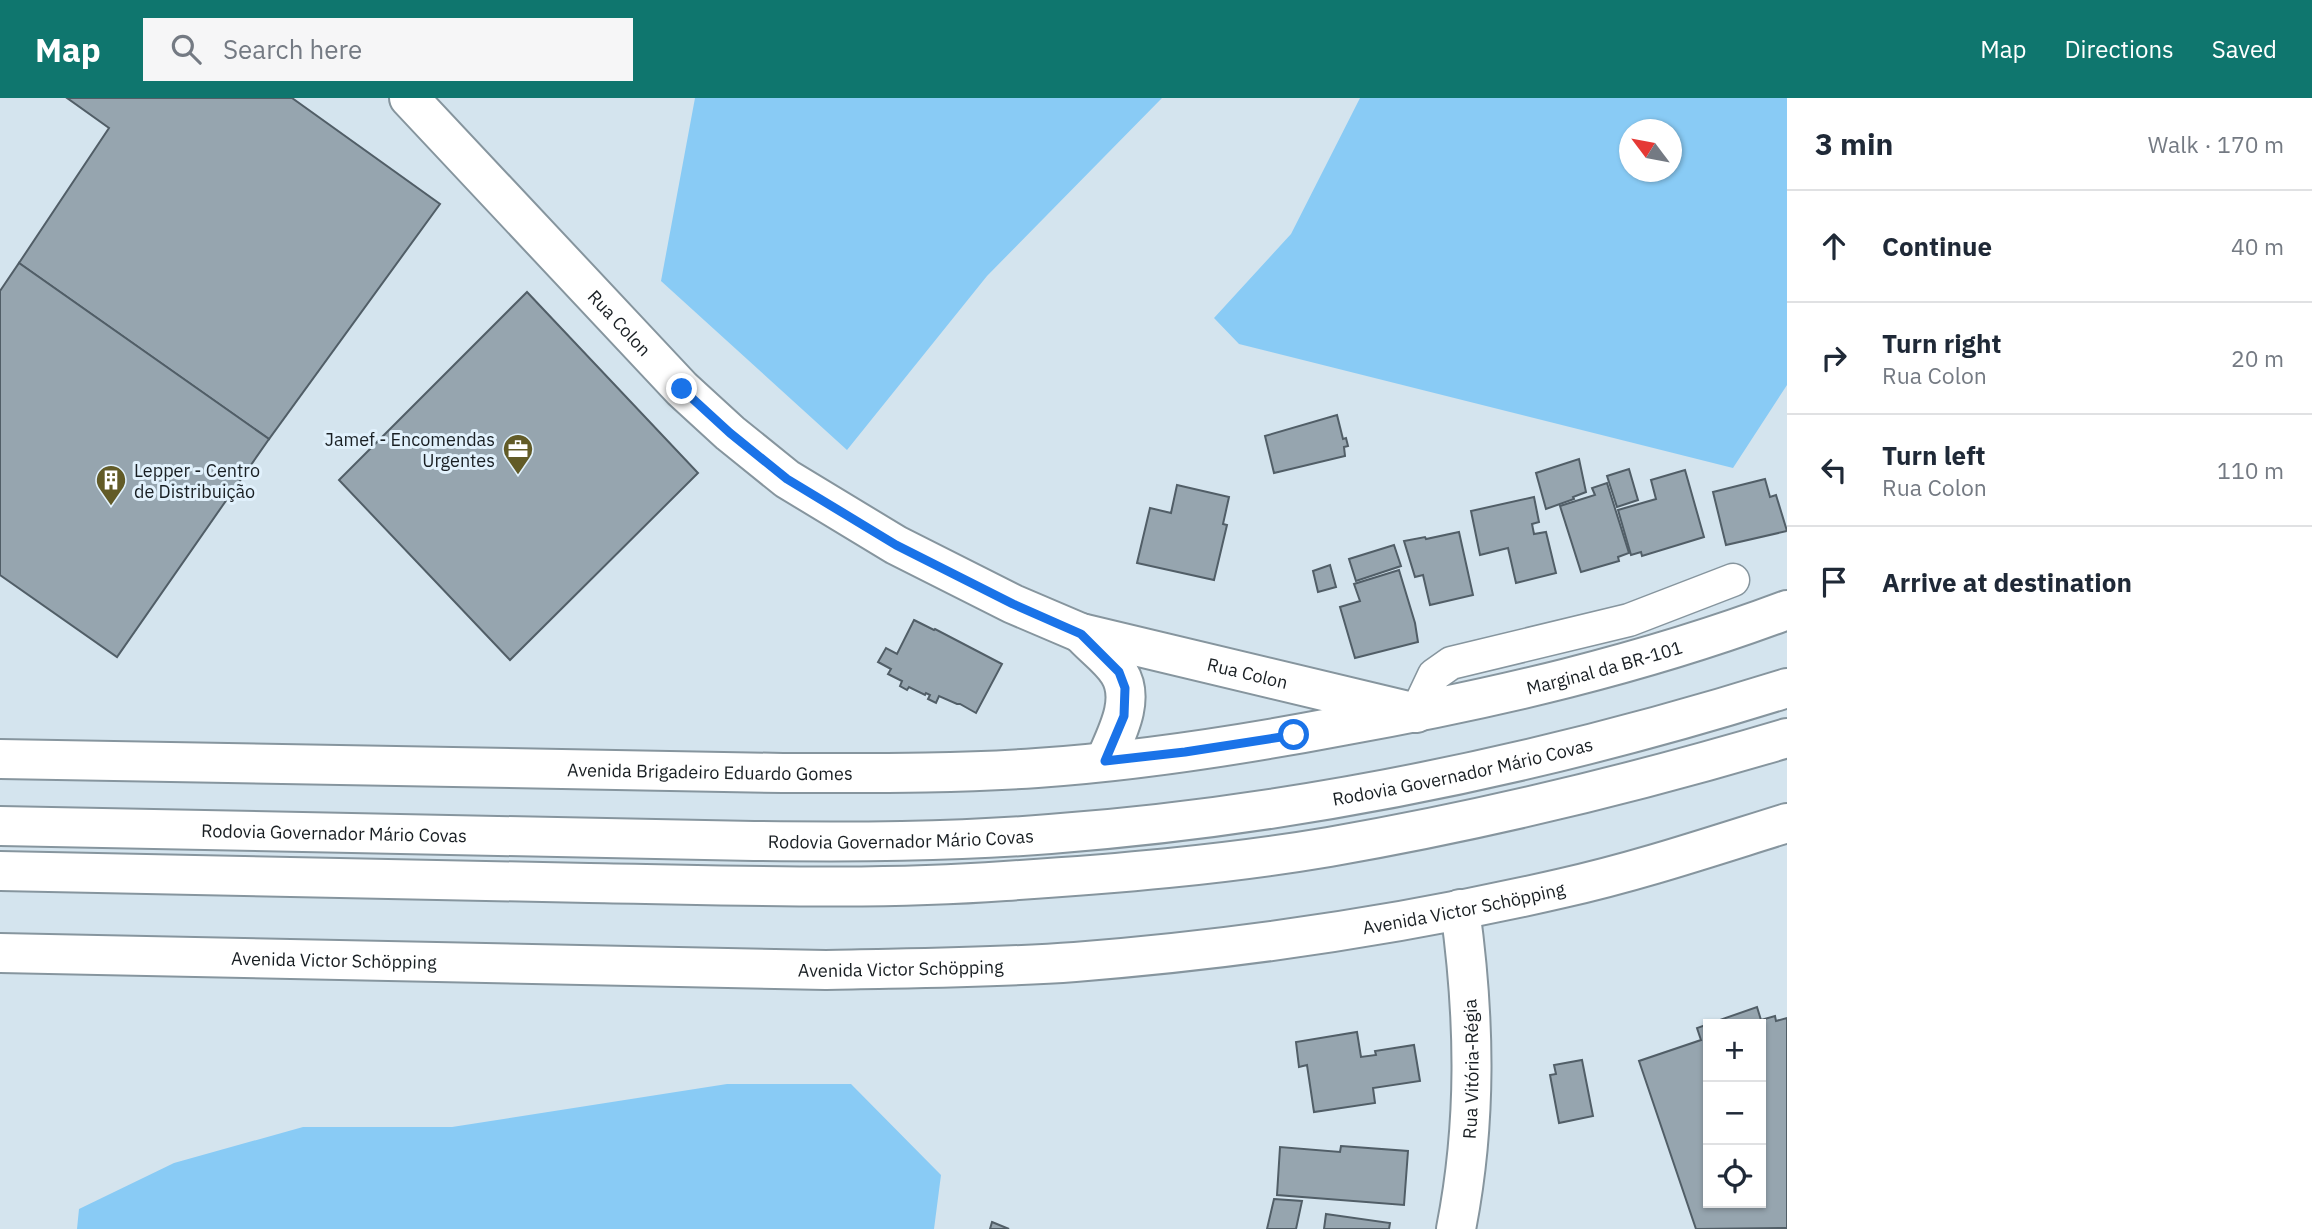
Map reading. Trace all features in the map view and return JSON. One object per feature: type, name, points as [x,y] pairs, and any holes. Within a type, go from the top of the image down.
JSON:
[{"type":"main road","name":"Rua Colon","points":[[409,98],[682,389],[730,433],[787,479],[908,551],[1013,604],[1081,634],[1416,713]]},
{"type":"main road","name":"Marginal da BR-101","points":[[1416,713],[1524,690],[1647,656],[1787,610]]},
{"type":"main road","name":"Rua Colon","points":[[1081,634],[1119,672],[1125,688],[1124,716],[1105,761]]},
{"type":"main road","name":"Rodovia Governador Mário Covas","points":[[0,826],[867,842],[1050,834],[1268,810],[1415,783],[1618,737],[1787,688]]},
{"type":"main road","name":"Avenida Brigadeiro Eduardo Gomes","points":[[0,759],[876,774],[986,771],[1185,752],[1416,713]]},
{"type":"main road","points":[[0,871],[696,885],[866,886],[999,882],[1181,866],[1328,847],[1564,800],[1787,738]]},
{"type":"main road","name":"Avenida Victor Schöpping","points":[[0,953],[812,970],[1074,962],[1209,949],[1356,928],[1460,909],[1564,888],[1787,822]]},
{"type":"main road","name":"Rua Vitória-Régia","points":[[1456,1229],[1465,1185],[1472,1109],[1472,1035],[1467,957],[1460,909]]},
{"type":"street","points":[[1416,713],[1434,675],[1451,663],[1629,620],[1733,580]]},
{"type":"shaded area","points":[[695,98],[1162,98],[987,276],[847,450],[661,281]]},
{"type":"shaded area","points":[[1360,98],[1787,98],[1787,385],[1733,468],[1239,344],[1214,318],[1291,234]]},
{"type":"shaded area","points":[[727,1084],[851,1084],[941,1175],[934,1229],[77,1229],[79,1209],[174,1163],[303,1127],[452,1127]]},
{"type":"building","points":[[67,98],[292,98],[440,204],[269,439],[19,263],[109,128]]},
{"type":"building","name":"Lepper - Centro de Distribuição","points":[[19,263],[269,439],[117,657],[0,575],[0,291]]},
{"type":"building","name":"Jamef - Encomendas Urgentes","points":[[527,292],[698,473],[510,660],[339,480]]},
{"type":"building","points":[[1337,415],[1343,439],[1346,438],[1348,446],[1344,447],[1345,456],[1274,473],[1265,436]]},
{"type":"building","points":[[1579,459],[1586,492],[1546,509],[1536,473]]},
{"type":"building","points":[[1629,469],[1638,500],[1617,507],[1607,476]]},
{"type":"building","points":[[1685,470],[1704,537],[1642,556],[1641,552],[1631,555],[1618,510],[1656,499],[1651,480]]},
{"type":"building","points":[[1765,479],[1770,497],[1776,495],[1787,531],[1726,545],[1713,492]]},
{"type":"building","points":[[1607,483],[1629,553],[1618,557],[1619,561],[1581,572],[1560,506],[1595,495],[1592,488]]},
{"type":"building","points":[[1177,485],[1229,497],[1223,524],[1227,525],[1214,580],[1137,563],[1150,508],[1171,513]]},
{"type":"building","points":[[1534,497],[1539,522],[1532,524],[1534,534],[1546,532],[1556,573],[1516,583],[1508,548],[1480,555],[1471,511]]},
{"type":"building","points":[[1459,532],[1473,595],[1430,605],[1423,575],[1415,577],[1404,541]]},
{"type":"building","points":[[1394,545],[1401,566],[1356,581],[1349,559]]},
{"type":"building","points":[[1330,565],[1336,587],[1318,592],[1313,571]]},
{"type":"building","points":[[1399,570],[1418,642],[1355,658],[1340,607],[1360,601],[1354,584]]},
{"type":"building","points":[[914,620],[1002,664],[976,713],[939,696],[936,703],[928,699],[930,695],[926,693],[925,695],[909,687],[907,690],[900,686],[902,681],[888,674],[891,669],[878,662],[886,648],[897,654]]},
{"type":"building","points":[[1757,1007],[1761,1019],[1722,1019]]},
{"type":"building","points":[[1775,1016],[1776,1021],[1787,1018],[1787,1228],[1696,1229],[1639,1061],[1701,1040],[1697,1028],[1703,1026],[1703,1208],[1766,1208],[1764,1019]]},
{"type":"building","points":[[1357,1032],[1361,1057],[1376,1055],[1375,1051],[1414,1045],[1420,1081],[1373,1088],[1375,1103],[1314,1112],[1307,1065],[1299,1067],[1296,1042]]},
{"type":"building","points":[[1582,1060],[1593,1116],[1559,1123],[1550,1075],[1556,1074],[1554,1065]]},
{"type":"building","points":[[1341,1146],[1408,1151],[1404,1205],[1277,1195],[1280,1147],[1340,1152]]},
{"type":"building","points":[[1274,1199],[1302,1201],[1296,1229],[1267,1229]]},
{"type":"building","points":[[1326,1214],[1390,1223],[1389,1229],[1324,1229]]},
{"type":"building","points":[[992,1222],[1009,1229],[990,1229]]},
{"type":"place","name":"Jamef - Encomendas Urgentes","points":[[518,476]]},
{"type":"place","name":"Lepper - Centro de Distribuição","points":[[111,507]]},
{"type":"route","points":[[682,389],[730,433],[787,479],[896,545],[1013,604],[1081,634],[1119,672],[1125,688],[1124,716],[1105,761],[1294,735]]}]
